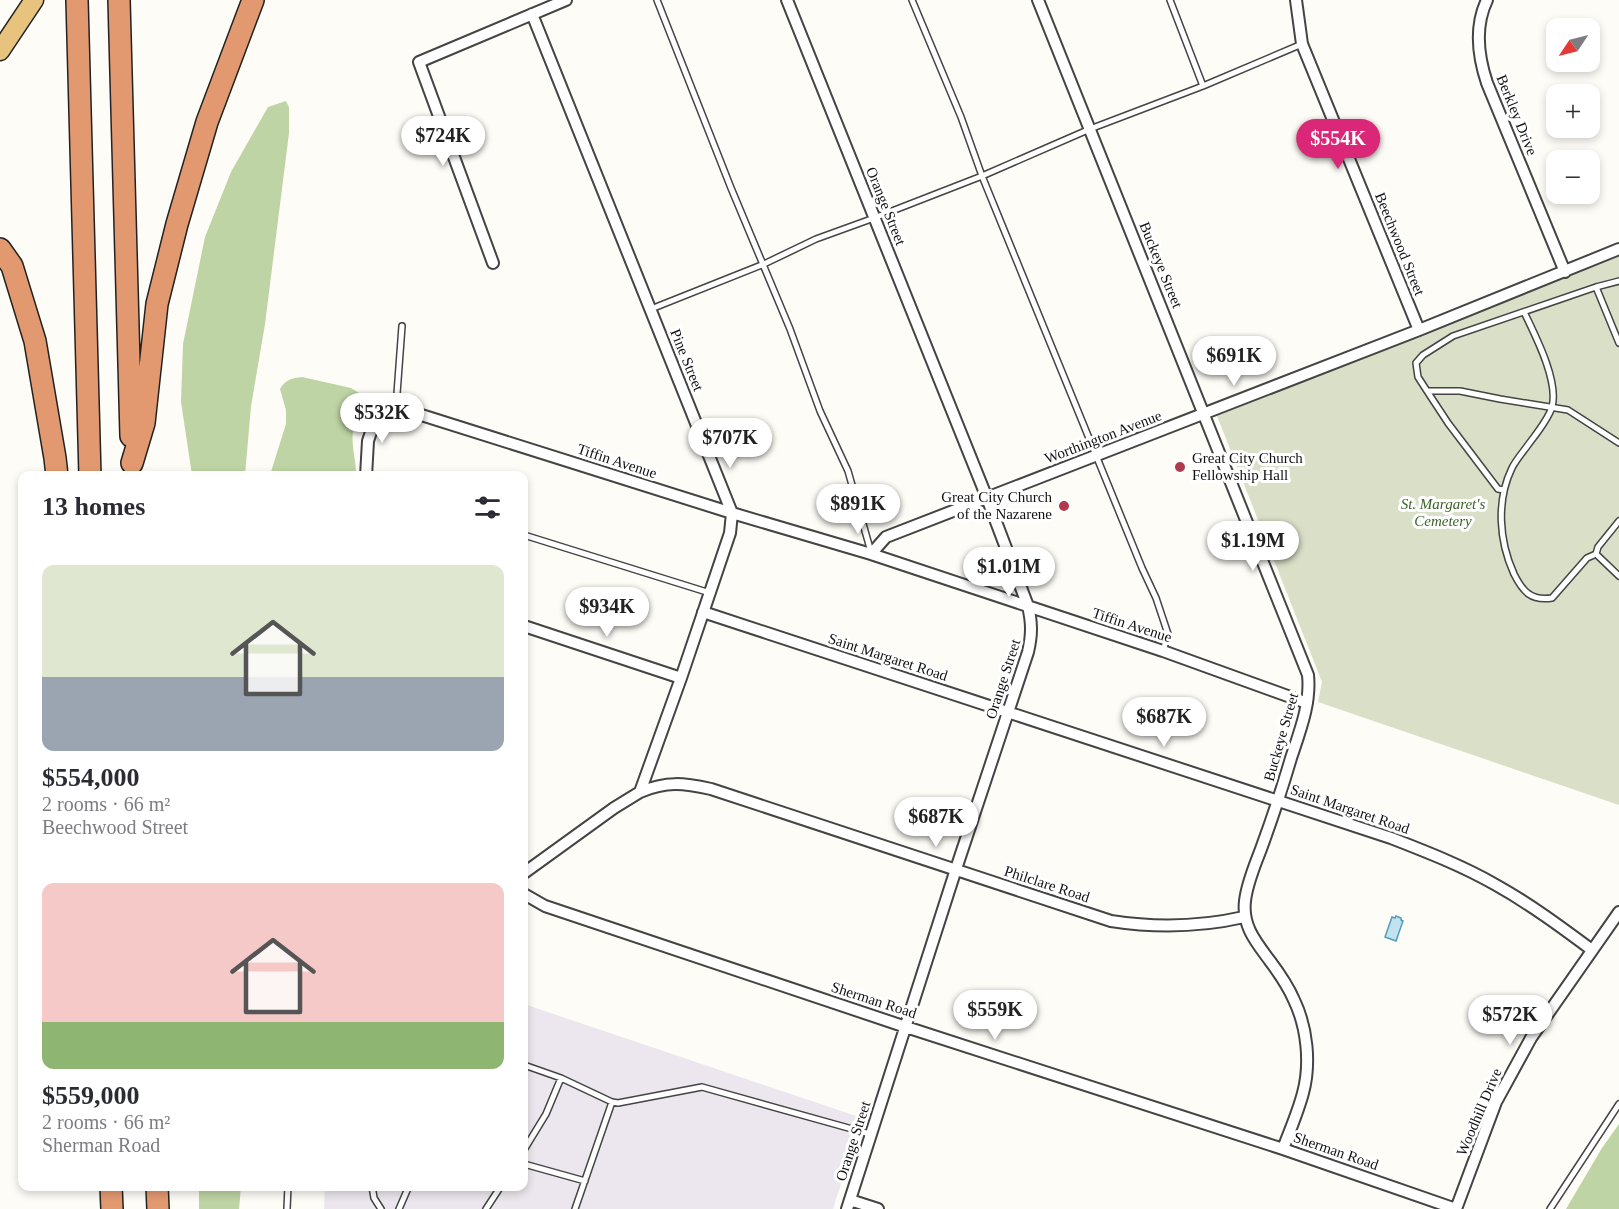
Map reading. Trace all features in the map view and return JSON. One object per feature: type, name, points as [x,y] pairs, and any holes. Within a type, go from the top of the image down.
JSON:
[{"type":"highway","points":[[77,0],[90,471]]},
{"type":"highway","points":[[119,0],[132,469]]},
{"type":"highway","points":[[132,469],[144,423],[157,304],[177,224],[207,122],[253,0]]},
{"type":"highway","points":[[0,249],[12,266],[35,341],[56,471]]},
{"type":"highway","points":[[111,1191],[112,1209]]},
{"type":"highway","points":[[157,1191],[158,1209]]},
{"type":"main road","points":[[0,51],[34,0]]},
{"type":"street","points":[[493,263],[419,62],[567,0]]},
{"type":"street","name":"Orange Street","points":[[787,0],[987,498],[1032,622],[1028,652],[848,1205]]},
{"type":"street","name":"Buckeye Street","points":[[1038,0],[1308,675],[1310,689],[1302,725],[1249,882],[1244,917]]},
{"type":"street","name":"Beechwood Street","points":[[1296,0],[1302,45],[1419,330]]},
{"type":"street","name":"Berkley Drive","points":[[1487,0],[1480,20],[1478,40],[1480,63],[1565,272]]},
{"type":"street","name":"Pine Street","points":[[532,14],[732,513]]},
{"type":"street","name":"Worthington Avenue","points":[[871,554],[886,537],[1419,330],[1619,249]]},
{"type":"street","points":[[366,471],[368,441],[373,426],[383,412],[396,407]]},
{"type":"street","name":"Tiffin Avenue","points":[[396,407],[732,513],[871,554],[1163,651],[1307,703]]},
{"type":"street","points":[[528,870],[640,792],[730,533],[732,513]]},
{"type":"street","name":"Saint Margaret Road","points":[[703,612],[1391,838],[1464,868],[1495,885],[1526,903],[1592,950]]},
{"type":"street","points":[[528,627],[681,678]]},
{"type":"street","name":"Philclare Road","points":[[640,792],[656,785],[672,783],[711,789],[1111,921],[1150,926],[1194,926],[1244,917]]},
{"type":"street","name":"Sherman Road","points":[[528,896],[545,906],[906,1027],[1283,1149],[1456,1209]]},
{"type":"street","name":"Woodhill Drive","points":[[1456,1209],[1496,1102],[1530,1038],[1619,912]]},
{"type":"street","points":[[1244,917],[1248,931],[1295,1000],[1306,1039],[1307,1064],[1303,1092],[1283,1149]]},
{"type":"street","points":[[848,1205],[878,1209]]},
{"type":"lane","points":[[657,0],[731,188],[764,264],[820,411],[848,471],[871,554]]},
{"type":"lane","points":[[912,0],[1155,598],[1168,634],[1163,651]]},
{"type":"lane","points":[[1170,0],[1203,86]]},
{"type":"lane","points":[[651,309],[764,264],[816,239],[982,176],[1090,129],[1302,45]]},
{"type":"lane","points":[[1504,490],[1498,489],[1448,423],[1418,377],[1416,363],[1423,355],[1453,336],[1619,281]]},
{"type":"lane","points":[[1596,287],[1619,344]]},
{"type":"lane","points":[[1524,312],[1535,334],[1554,389],[1552,407],[1513,467],[1504,490],[1501,529],[1510,565],[1524,591],[1541,600],[1552,598],[1587,558],[1596,554]]},
{"type":"lane","points":[[396,407],[402,326]]},
{"type":"lane","points":[[1427,391],[1460,391],[1568,410],[1619,443]]},
{"type":"lane","points":[[1596,554],[1598,547],[1619,521]]},
{"type":"lane","points":[[528,536],[710,593]]},
{"type":"lane","points":[[1596,554],[1619,576]]},
{"type":"lane","points":[[528,1066],[561,1078],[612,1102],[618,1103],[702,1087],[870,1134]]},
{"type":"lane","points":[[528,1143],[546,1114],[561,1078]]},
{"type":"lane","points":[[575,1209],[612,1102]]},
{"type":"lane","points":[[1550,1209],[1619,1104]]},
{"type":"lane","points":[[528,1165],[585,1181]]},
{"type":"lane","points":[[287,1209],[288,1191]]},
{"type":"lane","points":[[373,1191],[374,1198],[381,1209]]},
{"type":"lane","points":[[399,1209],[408,1191]]},
{"type":"lane","points":[[486,1209],[498,1191]]},
{"type":"shaded area","points":[[528,1005],[862,1118],[833,1209],[324,1209],[325,1191],[528,1191]]},
{"type":"green space","points":[[286,101],[289,107],[289,133],[265,324],[251,406],[245,471],[191,471],[181,402],[183,344],[205,237],[231,172],[268,107]]},
{"type":"green space","name":"St. Margaret's Cemetery","points":[[1619,253],[1619,805],[1318,702],[1322,682],[1217,416]]},
{"type":"green space","points":[[302,377],[351,388],[374,402],[375,405],[371,410],[354,427],[356,471],[271,471],[286,424],[286,410],[280,389],[284,383]]},
{"type":"green space","points":[[1619,1124],[1619,1209],[1566,1209],[1602,1148]]},
{"type":"green space","points":[[199,1191],[241,1191],[239,1209],[199,1209]]},
{"type":"water","points":[[1396,916],[1403,921],[1396,941],[1385,937],[1392,917]]},
{"type":"place","name":"Great City Church Fellowship Hall","points":[[1180,467]]},
{"type":"place","name":"Great City Church of the Nazarene","points":[[1064,506]]}]
